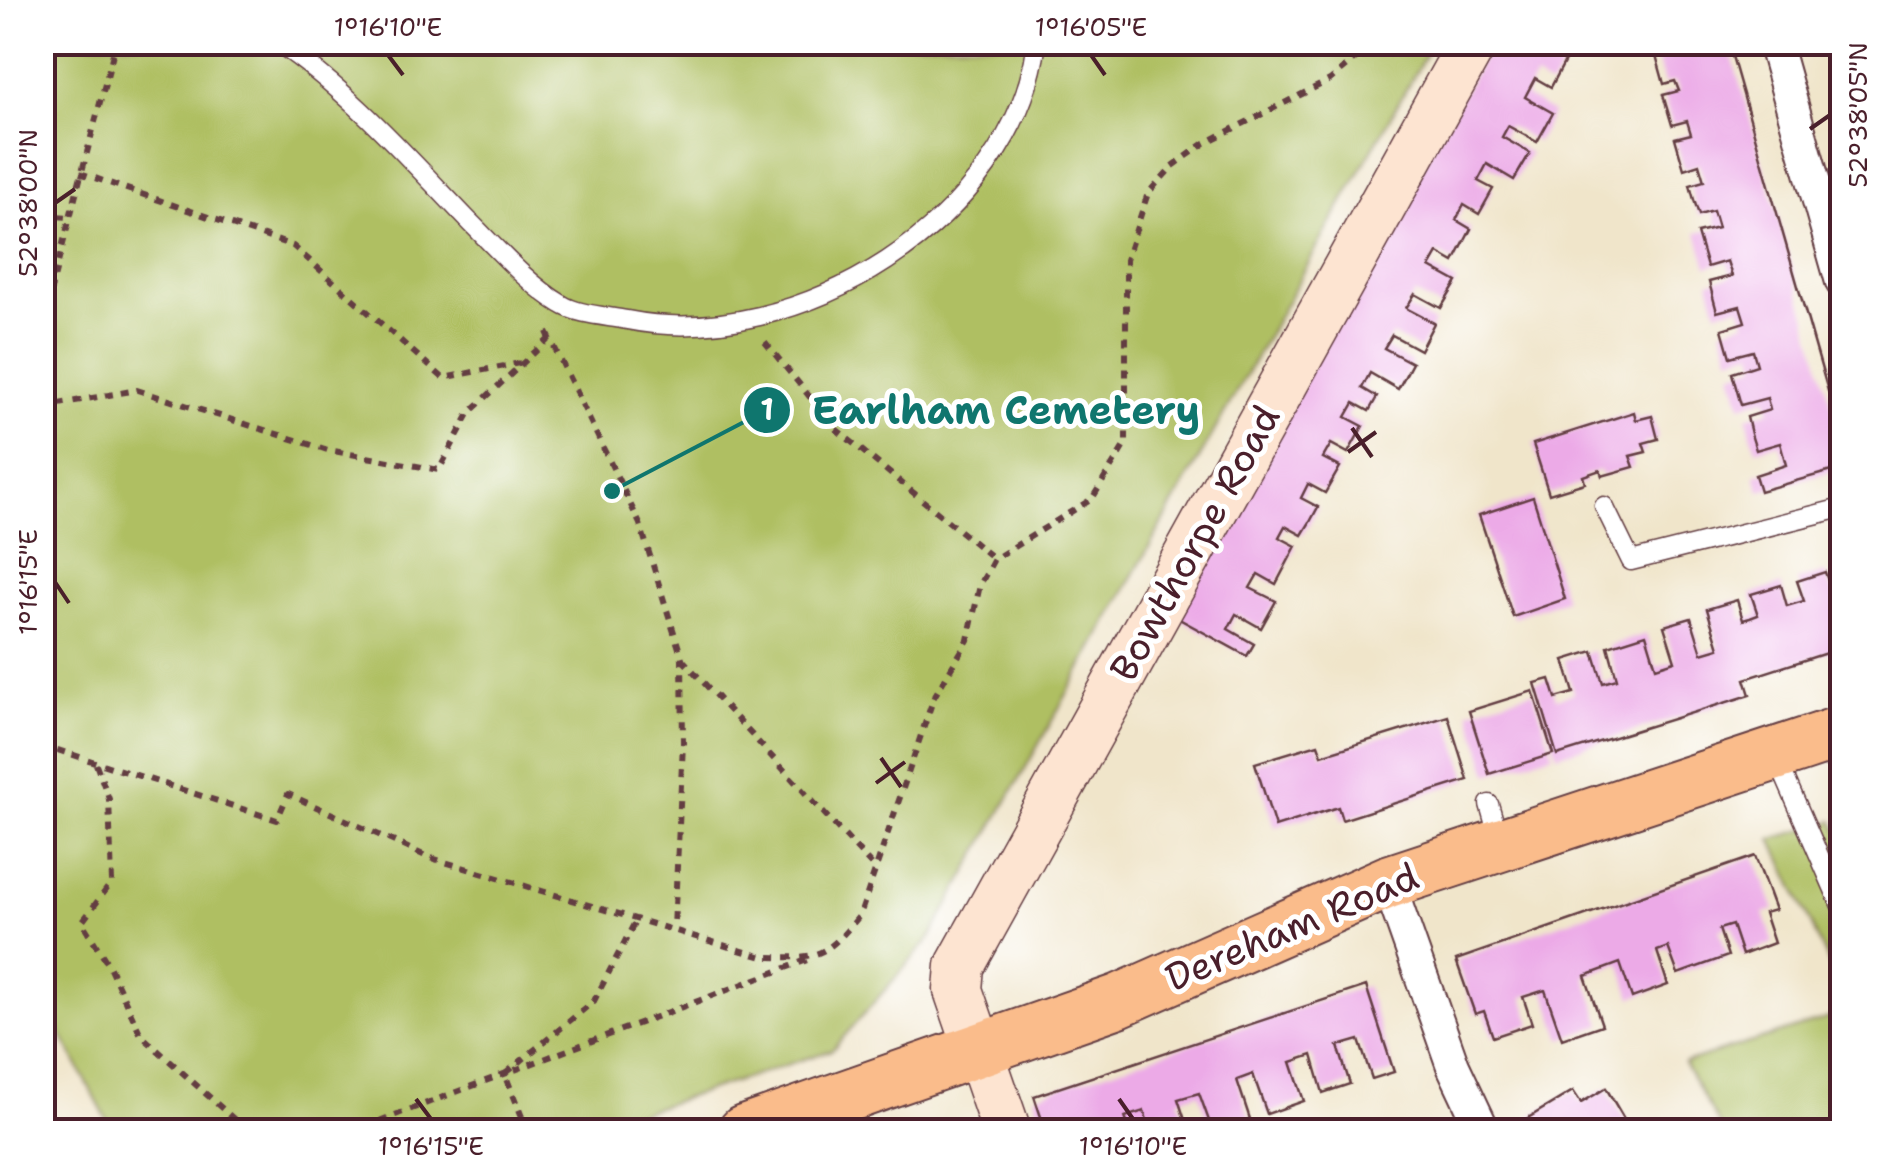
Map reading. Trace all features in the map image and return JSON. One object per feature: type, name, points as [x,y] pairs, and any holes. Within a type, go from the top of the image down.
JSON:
[{"type":"main road","name":"Dereham Road","points":[[744,1132],[1118,1002],[1388,882],[1494,824],[1775,754],[1842,732]]},
{"type":"street","name":"Bowthorpe Road","points":[[1008,1132],[958,990],[960,966],[1473,42]]},
{"type":"street","points":[[1774,42],[1842,282]]},
{"type":"street","points":[[1388,882],[1453,1066],[1484,1132]]},
{"type":"lane","points":[[276,42],[327,76],[504,255],[564,306],[670,328],[749,321],[871,274],[954,208],[1001,146],[1034,64],[1037,42]]},
{"type":"lane","points":[[1604,506],[1631,560],[1842,508]]},
{"type":"lane","points":[[1775,754],[1842,908]]},
{"type":"path","points":[[42,324],[116,42]]},
{"type":"path","points":[[350,1132],[812,958],[838,942],[860,915],[878,872],[934,697],[968,640],[980,585],[994,559],[1092,498],[1126,444],[1126,260],[1148,193],[1172,166],[1205,143],[1330,80],[1375,42]]},
{"type":"path","points":[[80,173],[293,246],[442,378],[524,362]]},
{"type":"path","points":[[42,215],[69,217]]},
{"type":"path","points":[[749,321],[836,429],[994,559]]},
{"type":"path","points":[[541,322],[640,524],[682,658],[684,744],[674,927]]},
{"type":"path","points":[[42,407],[137,390],[328,450],[439,470],[470,412],[550,338]]},
{"type":"path","points":[[682,658],[878,872]]},
{"type":"path","points":[[42,745],[277,820],[288,794],[428,857],[763,956],[812,958]]},
{"type":"path","points":[[96,764],[108,799],[112,882],[82,922],[109,966],[141,1035],[248,1132]]},
{"type":"path","points":[[505,1074],[594,1000],[636,919]]},
{"type":"path","points":[[505,1074],[528,1132]]},
{"type":"green space","points":[[42,43],[1432,43],[929,940],[832,1050],[581,1132],[113,1131],[43,1001]]},
{"type":"green space","points":[[1834,821],[1842,838],[1842,991],[1772,839]]},
{"type":"green space","points":[[1842,1014],[1842,1131],[1723,1131],[1684,1063]]},
{"type":"building","points":[[1492,42],[1555,42],[1551,49],[1567,57],[1551,87],[1535,78],[1525,97],[1553,113],[1537,142],[1508,126],[1502,137],[1530,153],[1514,180],[1487,164],[1478,181],[1493,189],[1479,214],[1464,205],[1456,220],[1471,229],[1454,262],[1438,253],[1430,267],[1457,282],[1441,308],[1415,294],[1406,308],[1434,323],[1420,350],[1392,335],[1384,348],[1412,363],[1398,389],[1370,373],[1362,388],[1377,397],[1369,411],[1354,403],[1346,417],[1363,426],[1348,453],[1331,444],[1323,458],[1340,467],[1325,493],[1308,484],[1301,498],[1318,507],[1310,522],[1302,535],[1285,526],[1279,537],[1296,546],[1276,584],[1258,574],[1250,588],[1276,601],[1261,628],[1236,614],[1228,629],[1254,644],[1247,656],[1172,615]]},
{"type":"building","points":[[1664,42],[1728,42],[1842,440],[1842,468],[1760,491],[1755,475],[1786,465],[1780,443],[1756,450],[1751,434],[1747,417],[1770,410],[1767,398],[1741,405],[1732,373],[1757,365],[1753,351],[1730,357],[1722,329],[1745,322],[1740,306],[1717,312],[1709,282],[1732,276],[1727,261],[1707,267],[1697,233],[1718,228],[1713,211],[1699,215],[1690,185],[1704,181],[1699,164],[1684,169],[1675,138],[1691,134],[1687,121],[1672,125],[1663,95],[1679,91],[1675,81],[1664,84],[1656,55],[1667,51]]},
{"type":"building","points":[[1823,42],[1842,42],[1842,105],[1841,105]]},
{"type":"building","points":[[1634,412],[1636,420],[1652,416],[1658,439],[1643,443],[1646,452],[1630,456],[1634,467],[1602,476],[1600,470],[1583,476],[1585,483],[1549,494],[1533,444]]},
{"type":"building","points":[[1533,497],[1565,599],[1513,617],[1479,515]]},
{"type":"building","points":[[1825,572],[1832,592],[1842,589],[1842,648],[1745,679],[1750,695],[1557,755],[1535,683],[1550,679],[1556,698],[1574,693],[1564,660],[1593,651],[1603,683],[1617,679],[1608,646],[1646,634],[1656,667],[1675,661],[1664,626],[1691,618],[1702,653],[1719,648],[1707,609],[1737,600],[1743,620],[1750,618],[1758,615],[1751,594],[1781,585],[1787,606],[1804,601],[1797,581]]},
{"type":"building","points":[[1533,691],[1553,754],[1489,774],[1469,711]]},
{"type":"building","points":[[1448,716],[1468,780],[1342,820],[1338,807],[1275,827],[1255,763],[1318,744],[1322,755]]},
{"type":"building","points":[[1755,856],[1775,910],[1764,913],[1774,943],[1742,955],[1732,925],[1719,929],[1728,956],[1678,974],[1668,947],[1657,951],[1668,985],[1632,998],[1620,963],[1585,976],[1602,1025],[1562,1039],[1545,990],[1523,997],[1532,1024],[1493,1037],[1484,1011],[1475,1014],[1456,960]]},
{"type":"building","points":[[1366,986],[1394,1072],[1372,1079],[1359,1040],[1338,1046],[1350,1084],[1323,1093],[1312,1055],[1291,1062],[1304,1101],[1267,1114],[1253,1074],[1237,1080],[1250,1119],[1213,1132],[1199,1093],[1178,1099],[1189,1132],[1151,1132],[1144,1111],[1125,1117],[1130,1132],[1046,1132],[1034,1096]]},
{"type":"building","points":[[1606,1088],[1626,1122],[1610,1132],[1536,1132],[1528,1118],[1573,1091],[1581,1103]]},
{"type":"place","name":"Earlham Cemetery","points":[[612,491]]}]
